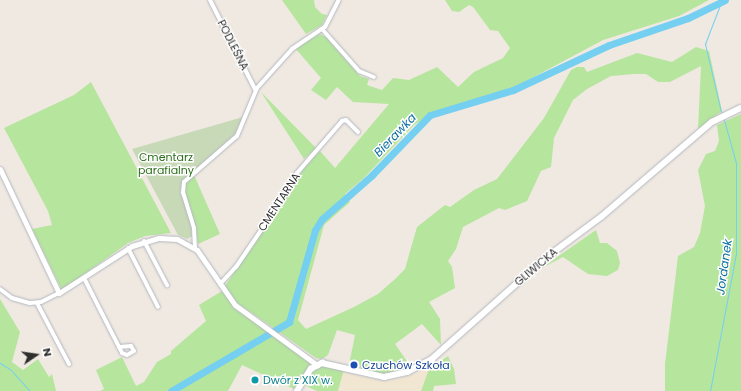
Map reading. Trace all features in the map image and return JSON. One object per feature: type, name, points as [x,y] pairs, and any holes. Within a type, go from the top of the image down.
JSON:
[{"type":"main road","name":"GLIWICKA","points":[[317,365],[329,363],[384,377],[403,373],[428,361],[450,345],[532,269],[601,217],[712,122],[741,108]]},
{"type":"main road","points":[[297,391],[317,365]]},
{"type":"street","name":"PODLEŚNA","points":[[210,0],[256,89]]},
{"type":"street","points":[[195,248],[195,233],[184,197],[184,184],[238,134],[256,89],[292,48],[322,29],[332,16],[339,0]]},
{"type":"street","points":[[322,29],[359,71],[374,77]]},
{"type":"street","name":"CMENTARNA","points":[[220,284],[241,260],[297,173],[342,121],[346,120],[358,132]]},
{"type":"street","points":[[0,169],[59,293]]},
{"type":"street","points":[[0,289],[18,301],[37,303],[59,293],[84,278],[128,248],[144,241],[169,238],[195,248],[235,305],[281,337],[317,365]]},
{"type":"street","points":[[144,241],[167,285]]},
{"type":"street","points":[[128,248],[158,307]]},
{"type":"street","points":[[84,278],[119,347]]},
{"type":"street","points":[[37,303],[69,364]]},
{"type":"shaded area","points":[[429,369],[421,391],[338,391],[343,372],[379,380],[393,380]]},
{"type":"green space","points":[[282,0],[314,0],[315,7],[322,14],[327,15],[322,25],[306,34]]},
{"type":"green space","points":[[445,0],[709,0],[679,16],[603,40],[515,87],[435,112],[414,125],[364,178],[345,194],[350,202],[324,225],[298,320],[306,329],[378,294],[394,280],[405,269],[417,227],[445,205],[450,207],[474,190],[497,179],[544,118],[571,70],[577,67],[584,67],[587,72],[637,53],[672,62],[696,47],[709,51],[722,111],[698,129],[701,66],[670,82],[658,82],[646,74],[634,74],[611,76],[587,89],[573,100],[554,138],[551,167],[541,171],[527,201],[505,210],[499,208],[463,227],[456,249],[448,261],[452,267],[455,288],[429,302],[440,319],[441,345],[422,324],[395,344],[411,367],[383,375],[361,370],[360,366],[351,363],[350,360],[355,335],[337,330],[328,355],[322,359],[316,358],[236,302],[225,286],[307,164],[320,151],[335,168],[389,104],[353,102],[337,87],[326,100],[311,90],[321,78],[295,48],[320,34],[327,38],[360,76],[369,79],[367,85],[382,90],[393,78],[409,80],[437,67],[458,87],[474,72],[503,58],[510,48],[498,31],[490,30],[473,7],[469,5],[459,12],[452,11]]},
{"type":"green space","points":[[91,82],[171,233],[145,236],[128,243],[62,290],[32,229],[52,225],[48,211],[4,128],[74,95]]},
{"type":"green space","points":[[261,92],[316,148],[304,159]]},
{"type":"green space","points":[[741,114],[741,391],[665,391],[665,364],[678,256],[694,247],[700,233],[705,206],[698,170],[706,154],[715,151],[719,141],[717,125]]},
{"type":"green space","name":"Cmentarz parafialny","points":[[243,117],[240,130],[184,179],[180,192],[190,220],[192,236],[187,239],[178,235],[132,149]]},
{"type":"green space","points":[[194,175],[220,234],[198,244],[195,225],[184,192],[186,182]]},
{"type":"green space","points":[[596,230],[600,243],[607,243],[617,251],[620,263],[618,270],[607,276],[588,274],[563,257],[540,269]]},
{"type":"green space","points":[[222,291],[235,309],[312,361],[294,389],[242,365],[228,391],[100,391],[104,389],[96,370],[122,357],[136,386],[144,382],[157,362],[171,354],[171,351],[206,321],[199,305]]},
{"type":"green space","points":[[0,299],[20,332],[12,362],[23,370],[38,359],[49,377],[52,374],[56,391],[0,391]]},
{"type":"green space","points":[[448,356],[454,369],[456,384],[434,386],[433,391],[421,391],[429,369]]},
{"type":"green space","points":[[324,365],[344,369],[338,391],[317,391],[304,385],[315,369]]},
{"type":"waterway","name":"Bierawka","points":[[171,391],[289,322],[315,230],[322,219],[372,175],[430,115],[513,90],[609,45],[688,18],[725,0]]},
{"type":"waterway","name":"Jordanek","points":[[721,2],[705,44],[721,112]]},
{"type":"waterway","name":"Jordanek","points":[[710,391],[736,254],[736,163],[724,120]]},
{"type":"waterway","points":[[0,363],[11,370],[30,391]]},
{"type":"place","name":"Czuchów Szkoła","points":[[354,365]]},
{"type":"place","name":"Dwór z XIX w.","points":[[255,380]]}]
